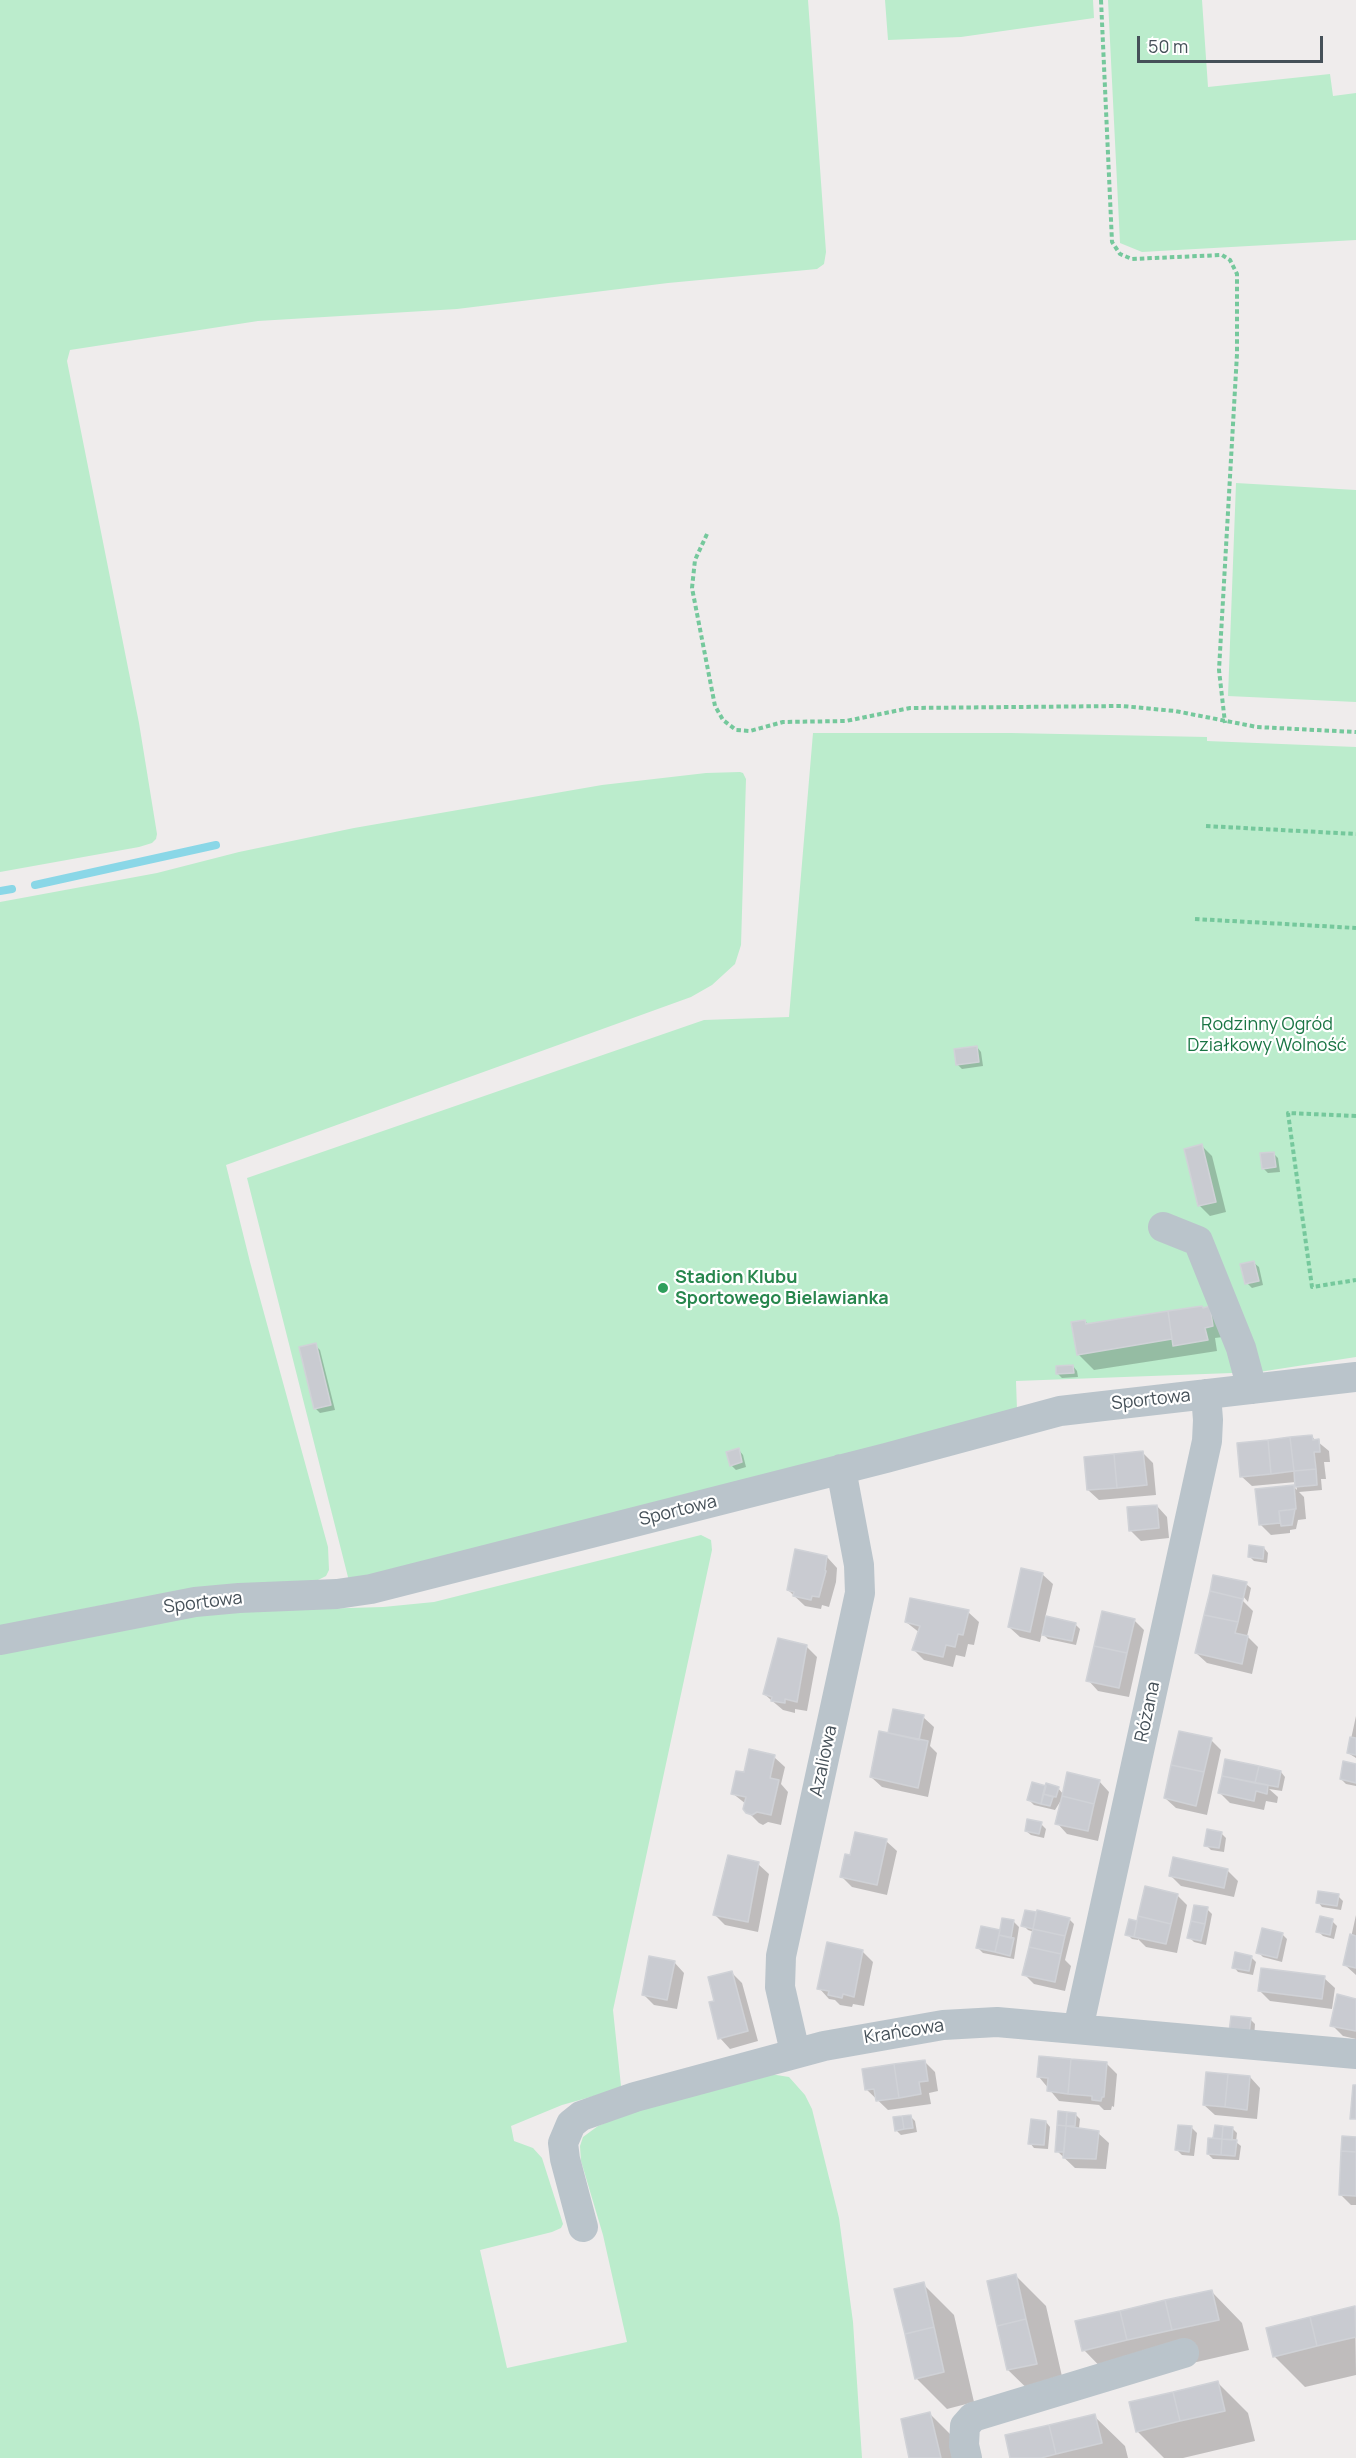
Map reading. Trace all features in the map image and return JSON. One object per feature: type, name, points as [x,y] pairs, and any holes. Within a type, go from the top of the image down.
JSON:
[{"type":"street","points":[[1163,1227],[1198,1241],[1241,1348],[1252,1389]]},
{"type":"street","name":"Sportowa","points":[[0,1640],[195,1602],[357,1592],[841,1469],[1050,1413],[1356,1377]]},
{"type":"street","name":"Różana","points":[[1078,2029],[1207,1441],[1206,1394]]},
{"type":"street","name":"Azaliowa","points":[[795,2052],[780,1986],[781,1956],[860,1593],[859,1565],[841,1469]]},
{"type":"street","name":"Krańcowa","points":[[583,2228],[565,2160],[563,2143],[571,2124],[581,2116],[635,2097],[795,2052],[890,2033],[956,2023],[998,2022],[1356,2054]]},
{"type":"street","points":[[967,2458],[964,2426],[974,2417],[1184,2353]]},
{"type":"path","points":[[1101,0],[1112,242],[1120,254],[1132,259],[1222,255],[1230,260],[1237,274],[1237,354],[1219,670],[1225,723]]},
{"type":"path","points":[[707,534],[695,560],[692,588],[715,706],[723,720],[736,730],[750,731],[783,722],[846,721],[910,708],[1122,706],[1175,711],[1225,723],[1257,727],[1356,732]]},
{"type":"path","points":[[1206,826],[1356,834]]},
{"type":"path","points":[[1195,919],[1356,928]]},
{"type":"path","points":[[1356,1116],[1288,1113],[1312,1287],[1356,1280]]},
{"type":"green space","points":[[0,0],[808,0],[826,252],[824,264],[817,269],[668,283],[457,309],[258,321],[70,350],[67,361],[139,723],[157,834],[152,843],[139,847],[0,872]]},
{"type":"green space","points":[[885,0],[1093,0],[1094,18],[961,37],[888,40]]},
{"type":"green space","points":[[1108,0],[1202,0],[1208,87],[1330,74],[1333,96],[1356,93],[1356,240],[1142,252],[1120,243]]},
{"type":"green space","points":[[1236,483],[1356,490],[1356,702],[1228,696]]},
{"type":"green space","name":"Rodzinny Ogród Działkowy Wolność","points":[[813,733],[1011,733],[1207,737],[1207,741],[1356,747],[1356,1357],[1259,1372],[1016,1381],[1017,1410],[350,1585],[247,1178],[704,1020],[789,1017]]},
{"type":"green space","points":[[740,772],[746,779],[741,945],[735,964],[712,985],[691,997],[226,1165],[250,1262],[328,1547],[329,1570],[326,1576],[316,1581],[109,1604],[0,1626],[0,902],[157,873],[239,852],[354,828],[602,785],[706,773]]},
{"type":"green space","points":[[701,1535],[711,1540],[712,1550],[613,2010],[621,2086],[619,2089],[562,2105],[511,2126],[514,2141],[533,2148],[542,2158],[563,2224],[561,2228],[552,2232],[480,2250],[507,2368],[627,2342],[603,2235],[581,2161],[580,2146],[583,2137],[598,2126],[624,2115],[770,2074],[789,2077],[805,2095],[812,2109],[839,2218],[853,2322],[862,2458],[0,2458],[0,1650],[214,1612],[383,1607],[434,1602]]},
{"type":"building","points":[[977,1046],[979,1062],[956,1065],[954,1049]]},
{"type":"building","points":[[1202,1144],[1216,1202],[1198,1206],[1184,1149]]},
{"type":"building","points":[[1274,1152],[1276,1167],[1262,1169],[1260,1153]]},
{"type":"building","points":[[1254,1261],[1259,1281],[1245,1284],[1240,1264]]},
{"type":"building","points":[[1202,1306],[1203,1308],[1210,1306],[1213,1326],[1205,1328],[1208,1340],[1173,1346],[1168,1311]]},
{"type":"building","points":[[1168,1311],[1172,1339],[1077,1355],[1071,1322],[1085,1320],[1086,1324]]},
{"type":"building","points":[[316,1343],[331,1405],[314,1409],[299,1347]]},
{"type":"building","points":[[1073,1365],[1074,1373],[1056,1374],[1056,1366]]},
{"type":"building","points":[[1312,1435],[1313,1440],[1319,1439],[1320,1452],[1314,1452],[1316,1469],[1294,1471],[1290,1437]]},
{"type":"building","points":[[1290,1437],[1294,1471],[1271,1474],[1268,1440]]},
{"type":"building","points":[[1268,1440],[1271,1474],[1240,1477],[1237,1443]]},
{"type":"building","points":[[739,1448],[742,1462],[730,1466],[726,1452]]},
{"type":"building","points":[[1143,1451],[1147,1485],[1117,1488],[1114,1454]]},
{"type":"building","points":[[1114,1454],[1117,1488],[1087,1490],[1084,1457]]},
{"type":"building","points":[[1316,1469],[1317,1485],[1295,1487],[1294,1471]]},
{"type":"building","points":[[1294,1485],[1296,1509],[1279,1511],[1280,1523],[1259,1525],[1255,1489]]},
{"type":"building","points":[[1157,1505],[1159,1528],[1129,1531],[1127,1507]]},
{"type":"building","points":[[1295,1509],[1292,1525],[1281,1526],[1279,1511]]},
{"type":"building","points":[[1249,1545],[1264,1547],[1263,1559],[1248,1557]]},
{"type":"building","points":[[795,1549],[827,1556],[826,1571],[819,1597],[812,1596],[811,1600],[793,1596],[794,1592],[787,1590]]},
{"type":"building","points":[[1021,1568],[1043,1573],[1030,1632],[1008,1627]]},
{"type":"building","points":[[1213,1575],[1247,1582],[1243,1599],[1210,1591]]},
{"type":"building","points":[[1210,1591],[1243,1599],[1238,1622],[1204,1615]]},
{"type":"building","points":[[910,1598],[969,1610],[963,1635],[958,1634],[955,1647],[946,1645],[943,1657],[912,1650],[920,1626],[905,1622]]},
{"type":"building","points":[[1102,1611],[1135,1619],[1127,1653],[1094,1646]]},
{"type":"building","points":[[1204,1615],[1238,1622],[1235,1633],[1248,1636],[1242,1664],[1195,1653]]},
{"type":"building","points":[[1046,1616],[1076,1623],[1072,1641],[1042,1635]]},
{"type":"building","points":[[778,1638],[807,1645],[797,1702],[785,1699],[785,1703],[771,1701],[772,1697],[763,1694]]},
{"type":"building","points":[[1094,1646],[1127,1653],[1119,1688],[1086,1681]]},
{"type":"building","points":[[893,1709],[924,1715],[919,1740],[888,1733]]},
{"type":"building","points":[[879,1731],[928,1741],[918,1788],[870,1777]]},
{"type":"building","points":[[1179,1731],[1212,1738],[1204,1772],[1171,1765]]},
{"type":"building","points":[[1350,1737],[1356,1738],[1356,1755],[1347,1753]]},
{"type":"building","points":[[749,1749],[775,1755],[770,1778],[779,1780],[771,1815],[757,1812],[752,1815],[746,1813],[743,1809],[746,1797],[731,1794],[736,1771],[744,1772]]},
{"type":"building","points":[[1225,1759],[1259,1766],[1255,1783],[1222,1776]]},
{"type":"building","points":[[1343,1761],[1356,1764],[1356,1783],[1340,1779]]},
{"type":"building","points":[[1171,1765],[1204,1772],[1196,1806],[1164,1798]]},
{"type":"building","points":[[1259,1766],[1281,1771],[1278,1787],[1255,1783]]},
{"type":"building","points":[[1067,1772],[1100,1780],[1094,1804],[1062,1796]]},
{"type":"building","points":[[1222,1776],[1268,1785],[1267,1794],[1256,1791],[1254,1801],[1218,1793]]},
{"type":"building","points":[[1032,1782],[1046,1786],[1041,1804],[1027,1800]]},
{"type":"building","points":[[1046,1783],[1059,1787],[1056,1797],[1043,1794]]},
{"type":"building","points":[[1043,1794],[1053,1797],[1050,1806],[1041,1804]]},
{"type":"building","points":[[1062,1796],[1094,1804],[1088,1831],[1055,1824]]},
{"type":"building","points":[[1027,1819],[1042,1822],[1039,1834],[1025,1831]]},
{"type":"building","points":[[1207,1829],[1222,1832],[1219,1848],[1204,1846]]},
{"type":"building","points":[[855,1832],[887,1839],[877,1885],[840,1877],[845,1854],[850,1855]]},
{"type":"building","points":[[728,1855],[759,1862],[748,1922],[713,1915]]},
{"type":"building","points":[[1173,1857],[1228,1869],[1224,1888],[1169,1876]]},
{"type":"building","points":[[1145,1886],[1178,1894],[1171,1924],[1138,1916]]},
{"type":"building","points":[[1318,1891],[1339,1894],[1337,1906],[1316,1903]]},
{"type":"building","points":[[1194,1905],[1208,1907],[1205,1924],[1191,1921]]},
{"type":"building","points":[[1025,1910],[1036,1912],[1033,1929],[1021,1926]]},
{"type":"building","points":[[1037,1910],[1070,1918],[1065,1936],[1033,1929]]},
{"type":"building","points":[[1138,1916],[1171,1924],[1166,1944],[1134,1937]]},
{"type":"building","points":[[1320,1916],[1333,1919],[1330,1935],[1316,1932]]},
{"type":"building","points":[[1002,1918],[1014,1920],[1011,1938],[999,1935]]},
{"type":"building","points":[[1129,1919],[1137,1921],[1134,1937],[1125,1935]]},
{"type":"building","points":[[1191,1921],[1205,1924],[1201,1941],[1187,1938]]},
{"type":"building","points":[[981,1926],[1000,1930],[995,1952],[976,1948]]},
{"type":"building","points":[[1262,1928],[1283,1933],[1277,1958],[1256,1953]]},
{"type":"building","points":[[1033,1929],[1065,1936],[1061,1954],[1029,1947]]},
{"type":"building","points":[[1350,1934],[1356,1936],[1356,1968],[1343,1965]]},
{"type":"building","points":[[999,1935],[1014,1938],[1010,1956],[995,1952]]},
{"type":"building","points":[[827,1942],[863,1950],[854,1997],[843,1994],[842,1998],[828,1995],[829,1991],[817,1989]]},
{"type":"building","points":[[1029,1947],[1061,1954],[1055,1982],[1022,1975]]},
{"type":"building","points":[[1235,1952],[1252,1956],[1249,1971],[1232,1968]]},
{"type":"building","points":[[649,1956],[675,1961],[667,2000],[642,1995]]},
{"type":"building","points":[[1261,1968],[1325,1976],[1322,1999],[1258,1991]]},
{"type":"building","points":[[732,1971],[748,2031],[718,2039],[709,2002],[714,2001],[708,1977]]},
{"type":"building","points":[[1337,1994],[1356,1999],[1356,2031],[1330,2026]]},
{"type":"building","points":[[1231,2016],[1251,2018],[1249,2034],[1229,2032]]},
{"type":"building","points":[[1039,2056],[1071,2059],[1068,2094],[1047,2091],[1048,2078],[1037,2077]]},
{"type":"building","points":[[1071,2059],[1107,2062],[1104,2097],[1101,2101],[1092,2100],[1092,2096],[1068,2094]]},
{"type":"building","points":[[925,2060],[928,2081],[919,2082],[921,2094],[899,2098],[894,2064]]},
{"type":"building","points":[[894,2064],[899,2098],[876,2101],[874,2089],[865,2090],[862,2069]]},
{"type":"building","points":[[1206,2072],[1228,2074],[1225,2107],[1203,2105]]},
{"type":"building","points":[[1228,2074],[1250,2076],[1247,2110],[1225,2107]]},
{"type":"building","points":[[1353,2085],[1356,2085],[1356,2119],[1350,2119]]},
{"type":"building","points":[[1058,2111],[1067,2112],[1066,2126],[1057,2125]]},
{"type":"building","points":[[1067,2112],[1076,2113],[1075,2126],[1066,2126]]},
{"type":"building","points":[[911,2115],[913,2128],[904,2129],[902,2116]]},
{"type":"building","points":[[902,2116],[904,2129],[895,2131],[893,2117]]},
{"type":"building","points":[[1031,2119],[1046,2121],[1044,2145],[1028,2144]]},
{"type":"building","points":[[1057,2125],[1066,2126],[1064,2152],[1055,2152]]},
{"type":"building","points":[[1178,2125],[1192,2126],[1189,2152],[1175,2150]]},
{"type":"building","points":[[1215,2125],[1223,2126],[1222,2139],[1213,2138]]},
{"type":"building","points":[[1066,2126],[1099,2131],[1096,2159],[1063,2158]]},
{"type":"building","points":[[1223,2126],[1233,2127],[1232,2140],[1222,2139]]},
{"type":"building","points":[[1342,2136],[1356,2137],[1356,2152],[1341,2151]]},
{"type":"building","points":[[1208,2138],[1222,2139],[1221,2155],[1207,2154]]},
{"type":"building","points":[[1222,2139],[1237,2140],[1235,2156],[1221,2155]]},
{"type":"building","points":[[1341,2151],[1356,2152],[1356,2196],[1339,2195]]},
{"type":"building","points":[[1016,2274],[1026,2319],[997,2326],[987,2281]]},
{"type":"building","points":[[924,2282],[934,2327],[905,2334],[894,2289]]},
{"type":"building","points":[[1212,2290],[1219,2320],[1172,2330],[1165,2300]]},
{"type":"building","points":[[1165,2300],[1172,2330],[1127,2340],[1120,2311]]},
{"type":"building","points":[[1355,2306],[1356,2337],[1317,2346],[1310,2317]]},
{"type":"building","points":[[1120,2311],[1127,2340],[1082,2351],[1075,2321]]},
{"type":"building","points":[[1310,2317],[1317,2346],[1273,2357],[1266,2328]]},
{"type":"building","points":[[1026,2319],[1037,2364],[1007,2370],[997,2326]]},
{"type":"building","points":[[934,2327],[944,2372],[915,2379],[905,2334]]},
{"type":"building","points":[[1218,2381],[1225,2411],[1180,2421],[1173,2392]]},
{"type":"building","points":[[1173,2392],[1180,2421],[1136,2432],[1129,2402]]},
{"type":"building","points":[[930,2412],[941,2458],[909,2458],[901,2419]]},
{"type":"building","points":[[1095,2414],[1102,2443],[1056,2454],[1049,2425]]},
{"type":"building","points":[[1049,2425],[1056,2454],[1041,2458],[1010,2458],[1005,2435]]},
{"type":"waterway","points":[[35,885],[216,845]]},
{"type":"waterway","points":[[0,891],[12,889]]},
{"type":"place","name":"Stadion Klubu Sportowego Bielawianka","points":[[663,1288]]}]
